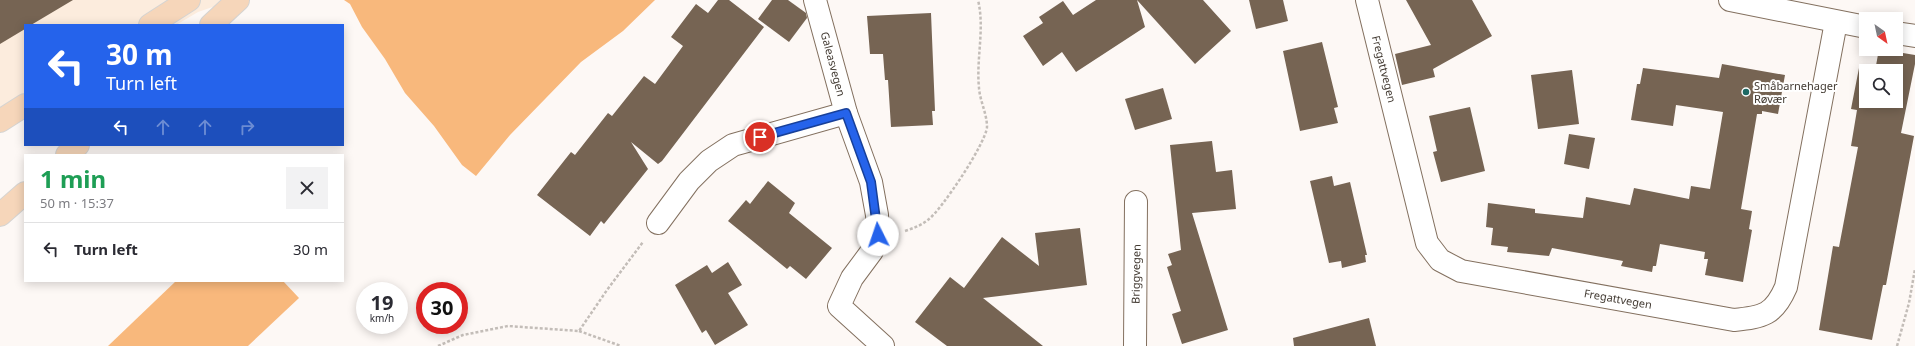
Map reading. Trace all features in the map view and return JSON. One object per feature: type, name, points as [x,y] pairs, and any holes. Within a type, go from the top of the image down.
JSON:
[{"type":"highway","points":[[152,24],[189,0]]},
{"type":"highway","points":[[212,24],[238,0]]},
{"type":"highway","points":[[0,121],[24,106]]},
{"type":"highway","points":[[68,154],[77,146]]},
{"type":"highway","points":[[0,215],[24,193]]},
{"type":"street","name":"Galeasvegen","points":[[815,0],[846,113],[871,182],[878,235]]},
{"type":"street","name":"Fregattvegen","points":[[1366,0],[1427,242],[1440,260],[1461,271],[1734,320],[1754,318],[1769,312],[1779,302],[1786,287],[1836,22]]},
{"type":"street","points":[[1730,0],[1859,26]]},
{"type":"street","points":[[1903,34],[1915,36]]},
{"type":"street","points":[[658,223],[689,181],[709,161],[733,145],[846,113]]},
{"type":"street","name":"Briggvegen","points":[[1135,346],[1136,202]]},
{"type":"street","points":[[878,235],[872,251],[852,278],[839,306],[883,346]]},
{"type":"path","points":[[878,235],[893,234],[911,229],[931,218],[965,173],[984,136],[987,126],[979,88],[982,22],[978,0]]},
{"type":"path","points":[[579,331],[607,290],[658,223]]},
{"type":"path","points":[[1897,346],[1909,303],[1915,269]]},
{"type":"path","points":[[438,346],[463,335],[508,326],[579,331],[621,346]]},
{"type":"shaded area","points":[[0,0],[233,0],[198,12],[178,24],[24,24],[24,117],[0,131]]},
{"type":"shaded area","points":[[344,0],[655,0],[623,31],[581,62],[510,135],[476,176],[462,165],[434,126],[405,93],[385,59],[362,27],[350,4]]},
{"type":"shaded area","points":[[175,282],[284,282],[299,298],[248,346],[108,346]]},
{"type":"building","points":[[0,0],[73,0],[33,24],[24,24],[24,30],[0,44]]},
{"type":"building","points":[[718,0],[729,0],[764,27],[662,161],[658,164],[631,142],[648,169],[604,224],[601,221],[590,236],[537,195],[571,152],[575,155],[608,113],[612,116],[644,76],[655,84],[683,46],[671,37],[696,4],[708,13]]},
{"type":"building","points":[[772,0],[788,0],[806,13],[807,18],[789,42],[758,19]]},
{"type":"building","points":[[1096,0],[1137,0],[1145,27],[1076,72],[1062,52],[1043,66],[1023,36],[1043,23],[1039,17],[1063,1],[1073,15]]},
{"type":"building","points":[[1137,0],[1203,0],[1231,31],[1195,64]]},
{"type":"building","points":[[1249,0],[1283,0],[1288,21],[1256,29]]},
{"type":"building","points":[[1406,0],[1472,0],[1492,36],[1433,69],[1435,77],[1402,85],[1395,54],[1431,45]]},
{"type":"building","points":[[931,13],[935,111],[932,111],[933,125],[891,127],[888,80],[885,80],[883,54],[870,54],[867,16]]},
{"type":"building","points":[[1322,42],[1338,107],[1334,108],[1338,123],[1300,131],[1283,51]]},
{"type":"building","points":[[1903,53],[1915,55],[1915,64],[1901,133],[1914,136],[1886,285],[1883,285],[1872,340],[1819,330],[1833,246],[1839,247],[1858,147],[1851,146],[1857,110],[1851,109],[1859,68],[1859,108],[1903,108],[1903,64],[1876,64],[1878,56],[1903,56]]},
{"type":"building","points":[[1722,64],[1785,75],[1778,114],[1762,111],[1762,114],[1757,114],[1741,209],[1752,211],[1749,229],[1752,230],[1743,282],[1705,275],[1708,259],[1704,259],[1705,252],[1660,244],[1656,266],[1653,266],[1652,272],[1621,266],[1623,261],[1552,248],[1549,256],[1507,252],[1508,247],[1491,245],[1493,228],[1486,227],[1488,203],[1535,209],[1535,213],[1583,218],[1586,197],[1630,205],[1634,188],[1689,199],[1691,186],[1710,189],[1723,112],[1676,105],[1673,126],[1631,120],[1637,84],[1640,84],[1643,68],[1719,78]]},
{"type":"building","points":[[1572,70],[1579,124],[1538,129],[1531,75]]},
{"type":"building","points":[[1163,88],[1172,119],[1135,130],[1125,99]]},
{"type":"building","points":[[1470,107],[1485,171],[1441,182],[1433,152],[1437,151],[1429,116]]},
{"type":"building","points":[[1569,134],[1595,138],[1589,169],[1564,164]]},
{"type":"building","points":[[1212,141],[1216,172],[1232,170],[1236,209],[1192,213],[1228,330],[1182,344],[1172,314],[1181,311],[1167,267],[1172,265],[1168,254],[1181,250],[1170,145]]},
{"type":"building","points":[[1332,176],[1334,186],[1350,182],[1367,255],[1365,255],[1366,262],[1342,268],[1341,261],[1329,263],[1310,181]]},
{"type":"building","points":[[768,181],[795,203],[789,213],[832,248],[806,279],[790,266],[787,269],[728,221],[746,200],[750,204]]},
{"type":"building","points":[[1080,228],[1087,285],[983,298],[1043,346],[947,346],[915,322],[950,277],[964,288],[1002,237],[1039,266],[1035,233]]},
{"type":"building","points":[[728,262],[742,285],[728,293],[748,325],[715,345],[706,330],[702,333],[675,285],[707,265],[712,273]]},
{"type":"building","points":[[1369,318],[1376,346],[1294,346],[1293,338]]},
{"type":"place","name":"Småbarnehager Røvær","points":[[1746,92]]},
{"type":"route","points":[[760,137],[846,113],[871,182],[877,215],[878,235]]}]
